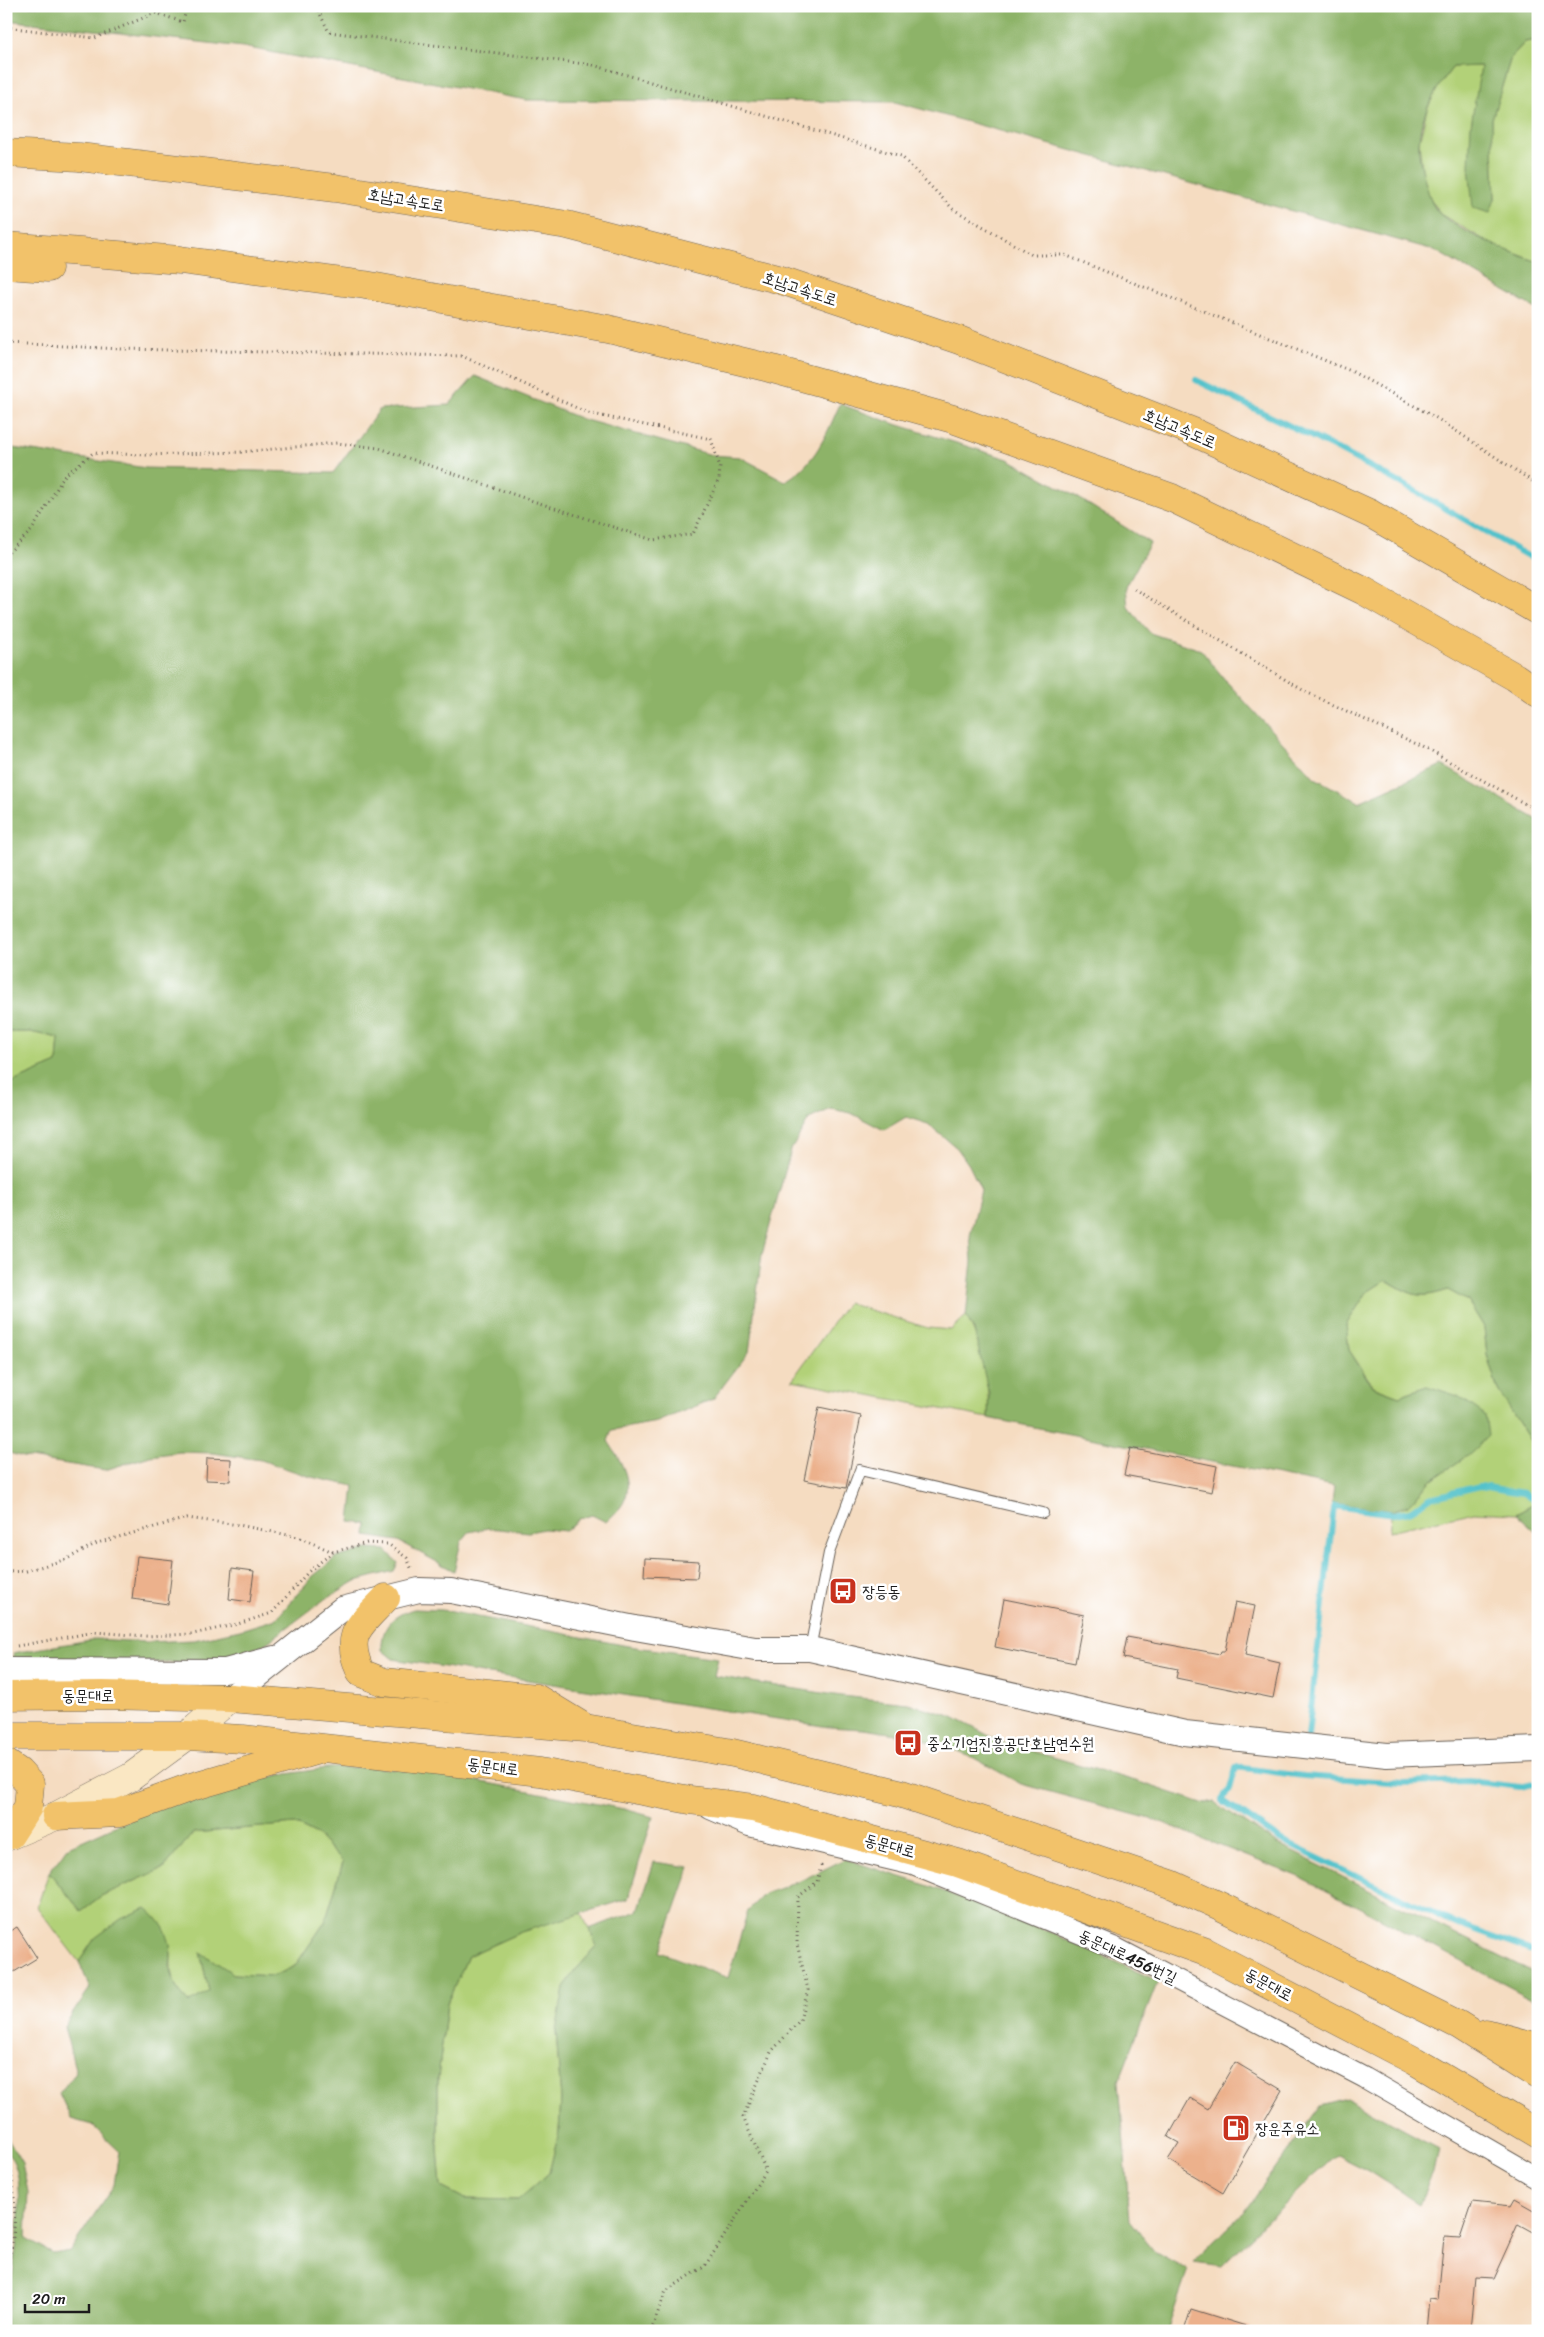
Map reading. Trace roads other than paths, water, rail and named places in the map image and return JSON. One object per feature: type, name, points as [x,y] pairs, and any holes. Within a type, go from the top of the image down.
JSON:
[{"type":"main road","name":"호남고속도로","points":[[6,153],[79,157],[335,188],[567,225],[781,280],[958,340],[1191,431],[1371,514],[1538,611]]},
{"type":"main road","points":[[6,246],[180,260],[365,285],[608,329],[769,368],[953,419],[1172,498],[1364,591],[1515,677],[1538,693]]},
{"type":"main road","points":[[6,265],[60,269],[180,260]]},
{"type":"main road","points":[[386,1598],[356,1630],[353,1656],[361,1673],[384,1682],[536,1698],[585,1728]]},
{"type":"main road","name":"동문대로","points":[[6,1696],[103,1695],[230,1698],[585,1728],[733,1753],[899,1793],[1171,1884],[1459,2025],[1538,2075]]},
{"type":"main road","points":[[8,1836],[56,1816],[131,1777],[187,1736],[230,1698]]},
{"type":"main road","name":"동문대로","points":[[6,1736],[187,1736],[328,1747],[540,1772],[690,1800],[754,1808],[958,1864],[1206,1952],[1416,2061],[1538,2134]]},
{"type":"main road","points":[[56,1816],[119,1813],[191,1787],[328,1747]]},
{"type":"main road","points":[[6,1763],[19,1772],[30,1784],[28,1807],[8,1836]]},
{"type":"main road","points":[[1459,2025],[1538,2047]]},
{"type":"street","points":[[230,1698],[342,1609],[419,1590],[450,1591],[636,1628],[755,1649],[810,1648],[1194,1734],[1387,1755],[1538,1749]]},
{"type":"street","points":[[6,1670],[225,1671],[285,1655]]},
{"type":"street","name":"동문대로456번길","points":[[690,1800],[749,1826],[913,1865],[1118,1949],[1365,2078],[1538,2178]]},
{"type":"lane","points":[[810,1648],[829,1553],[860,1470],[1043,1513]]},
{"type":"waterway","points":[[1196,380],[1339,450],[1415,491],[1538,562]]},
{"type":"waterway","points":[[1308,1736],[1334,1506],[1394,1514],[1410,1511],[1430,1498],[1480,1486],[1523,1493],[1538,1503]]},
{"type":"waterway","points":[[1538,1783],[1520,1787],[1469,1781],[1404,1783],[1303,1776],[1236,1767],[1230,1789],[1222,1800],[1280,1840],[1456,1924],[1538,1953]]},
{"type":"place","name":"장등동","points":[[843,1591]]},
{"type":"place","name":"중소기업진흥공단호남연수원","points":[[908,1743]]},
{"type":"place","name":"장운주유소","points":[[1236,2128]]}]
